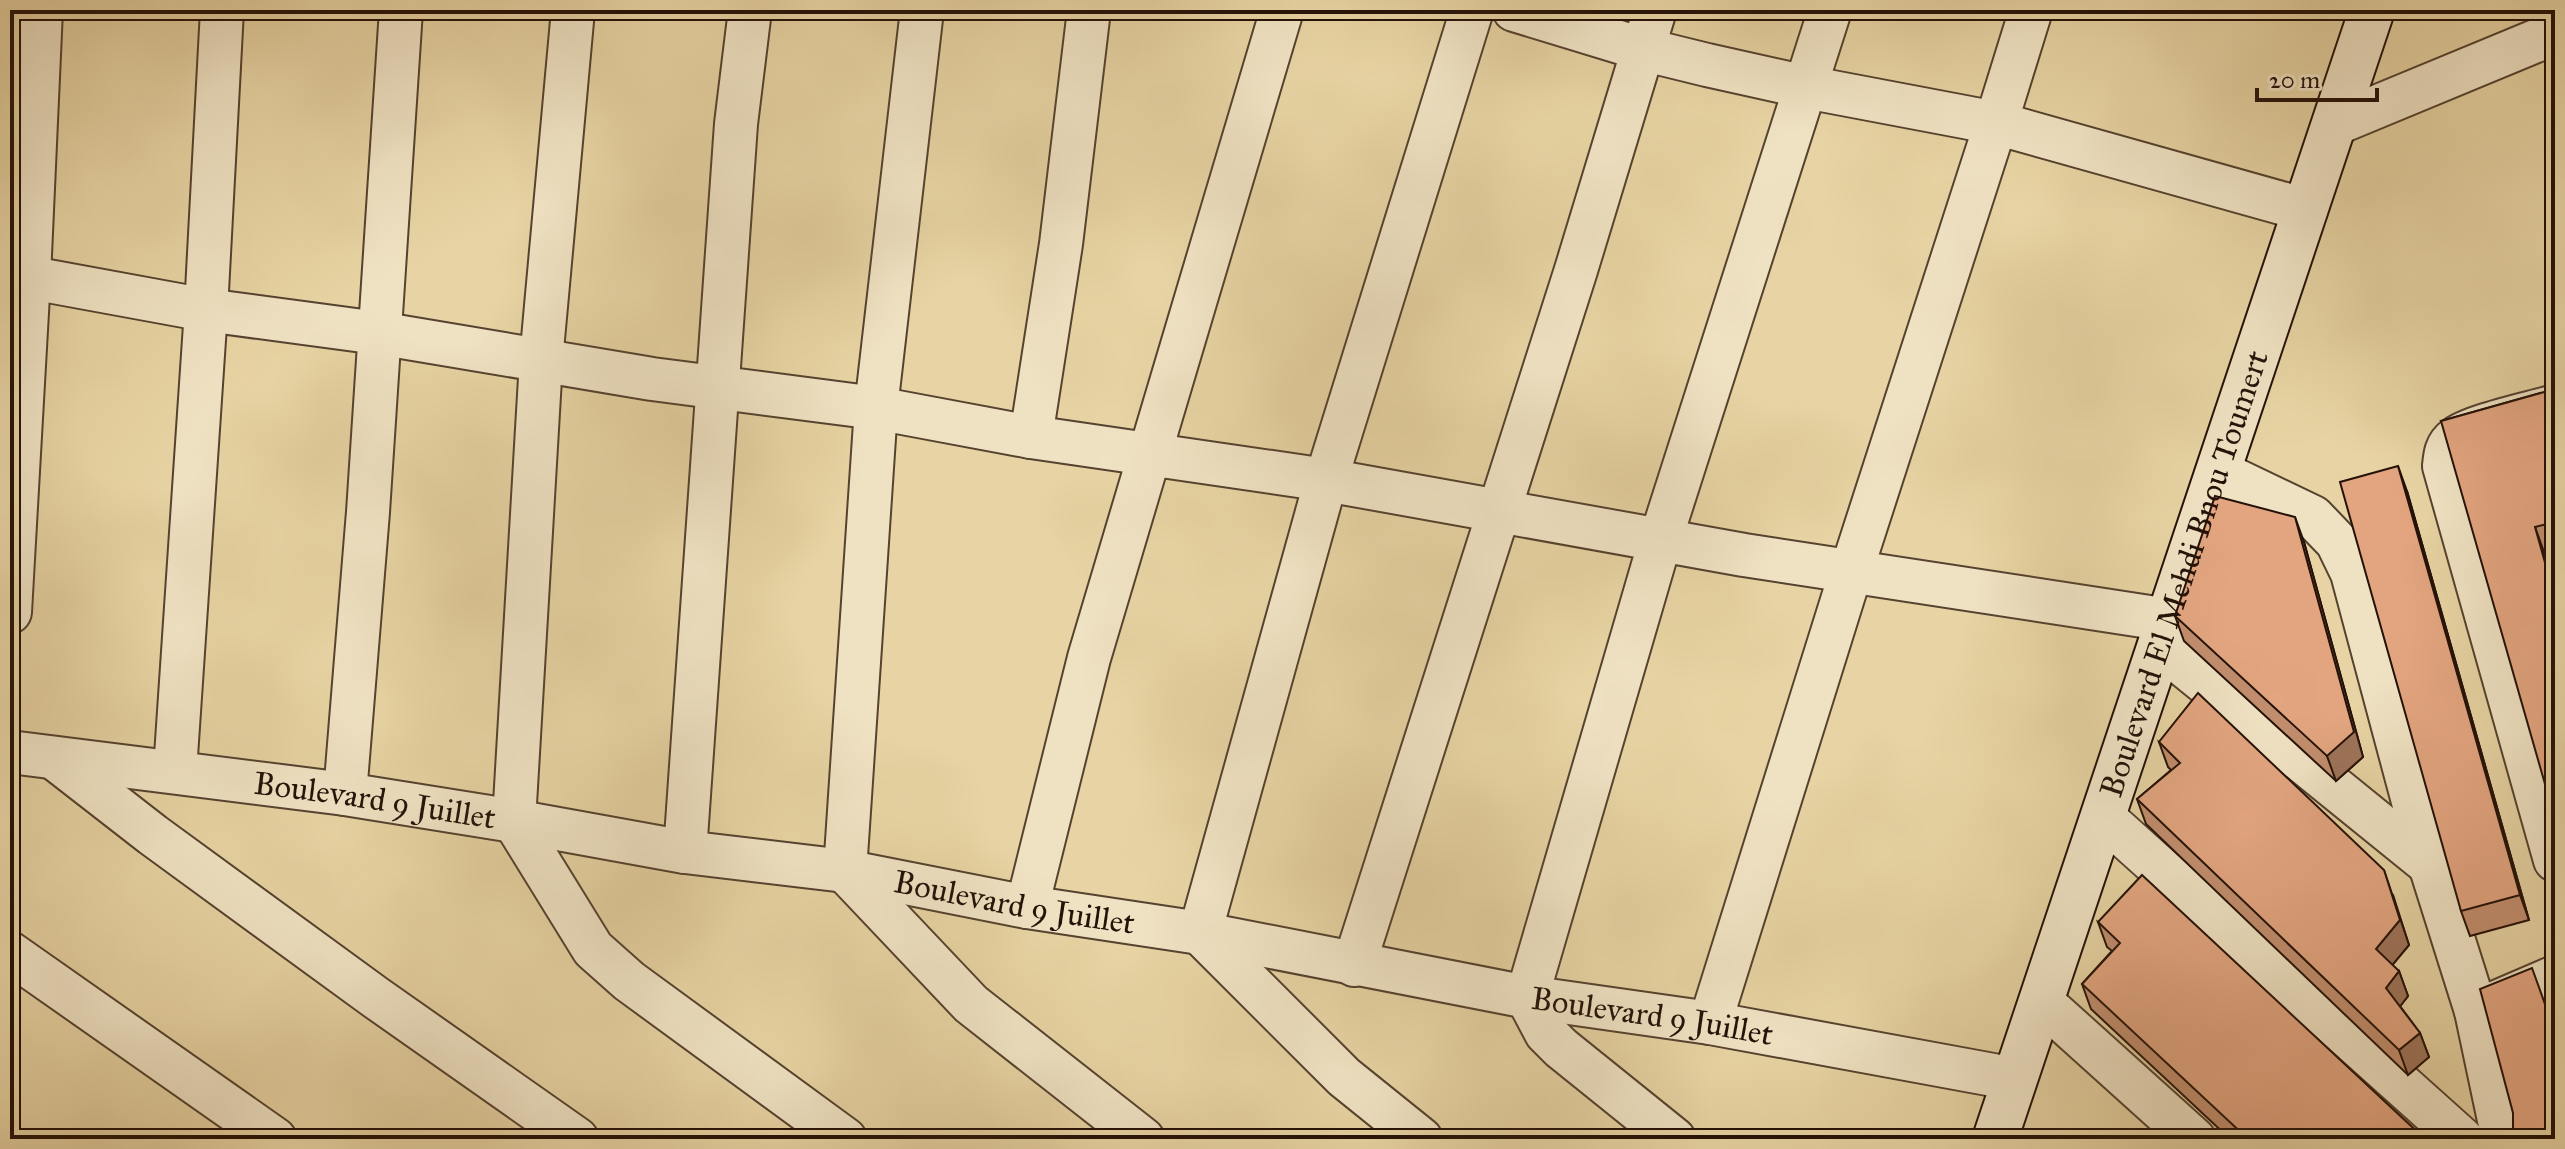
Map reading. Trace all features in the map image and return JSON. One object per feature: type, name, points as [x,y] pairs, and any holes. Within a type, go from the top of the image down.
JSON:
[{"type":"main road","name":"Boulevard El Mehdi Bnou Toumert","points":[[1995,1139],[2372,10]]},
{"type":"street","points":[[10,612],[20,276],[41,10]]},
{"type":"street","points":[[175,771],[206,310],[222,10]]},
{"type":"street","points":[[345,794],[368,512],[401,10]]},
{"type":"street","points":[[573,10],[541,361],[514,821],[593,949],[629,981],[845,1139]]},
{"type":"street","points":[[685,852],[736,124],[750,10]]},
{"type":"street","points":[[922,10],[876,408],[845,871],[971,1004],[1143,1139]]},
{"type":"street","points":[[1031,437],[1061,244],[1089,10]]},
{"type":"street","points":[[1027,907],[1089,658],[1282,10]]},
{"type":"street","points":[[1421,1139],[1344,1077],[1200,933],[1326,480],[1472,10]]},
{"type":"street","points":[[1514,10],[1642,49],[1806,87],[1996,123],[2306,210]]},
{"type":"street","points":[[1354,965],[1576,270],[1655,10]]},
{"type":"street","points":[[1674,1139],[1561,1048],[1546,1033],[1527,997],[1661,538],[1830,10]]},
{"type":"street","points":[[1710,1023],[2031,10]]},
{"type":"street","points":[[2335,124],[2555,33]]},
{"type":"street","points":[[20,276],[206,310],[378,333],[652,379],[876,408],[1031,437],[1151,452],[1326,480],[1851,572],[2165,633],[2430,865]]},
{"type":"street","points":[[2555,406],[2454,438],[2446,450],[2444,466],[2555,860]]},
{"type":"street","points":[[2219,472],[2313,517],[2337,542],[2352,573],[2430,865],[2476,1011],[2503,1139]]},
{"type":"street","name":"Boulevard 9 Juillet","points":[[10,752],[345,794],[685,852],[845,871],[1027,907],[1200,933],[1527,997],[1710,1023],[2015,1079]]},
{"type":"street","points":[[53,757],[164,843],[387,1006],[577,1139]]},
{"type":"street","points":[[2103,817],[2462,1139]]},
{"type":"street","points":[[10,953],[275,1139]]},
{"type":"street","points":[[2476,1011],[2555,977]]},
{"type":"street","points":[[2042,1002],[2194,1139]]},
{"type":"building","points":[[2555,389],[2555,522],[2535,527],[2555,598],[2555,819],[2441,421]]},
{"type":"building","points":[[2398,466],[2520,895],[2461,911],[2340,482]]},
{"type":"building","points":[[2215,496],[2295,517],[2354,732],[2327,756],[2175,616]]},
{"type":"building","points":[[2198,693],[2384,870],[2400,920],[2376,949],[2399,971],[2386,988],[2420,1033],[2399,1050],[2137,799],[2180,763],[2159,742]]},
{"type":"building","points":[[2142,875],[2425,1139],[2248,1139],[2082,984],[2120,943],[2098,922]]},
{"type":"building","points":[[2532,968],[2555,1032],[2555,1139],[2513,1139],[2513,1113],[2480,989]]}]
